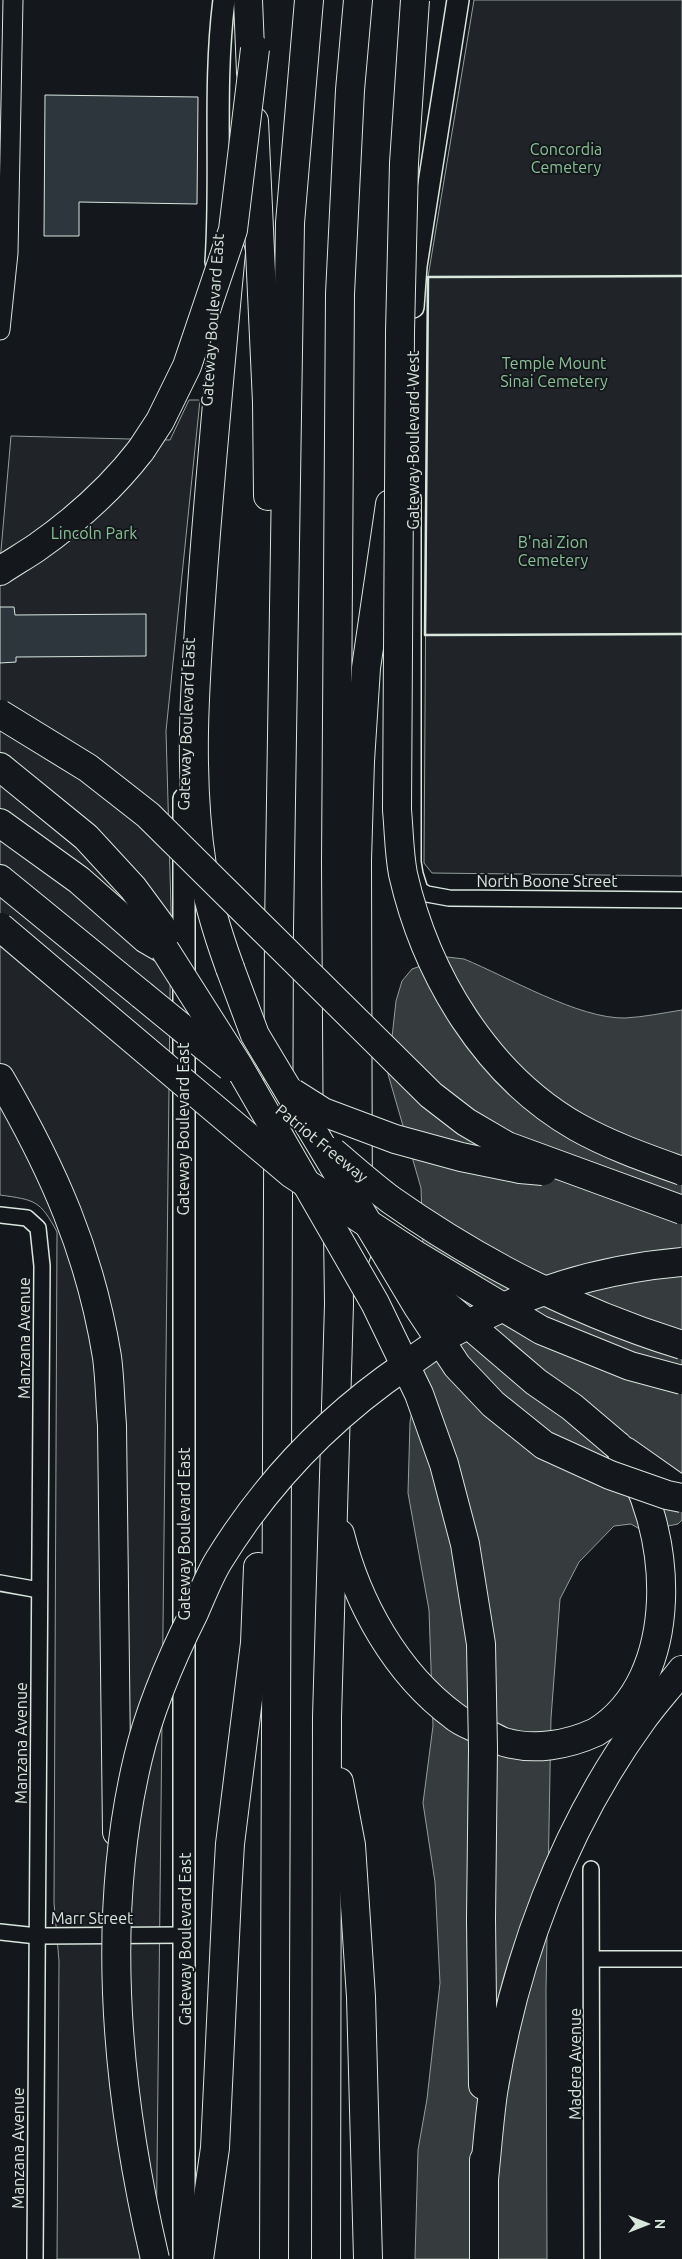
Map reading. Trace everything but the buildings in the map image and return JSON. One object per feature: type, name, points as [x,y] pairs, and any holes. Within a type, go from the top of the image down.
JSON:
[{"type":"highway","points":[[248,0],[267,402],[268,645],[282,762]]},
{"type":"highway","points":[[262,0],[233,230],[211,463],[193,740],[198,843],[202,869],[220,940],[255,1035],[418,1307],[457,1366],[493,1404],[544,1445],[610,1475],[666,1495],[682,1498]]},
{"type":"highway","points":[[274,2259],[279,922],[290,223],[309,0]]},
{"type":"highway","points":[[326,2259],[327,1717],[339,1304],[347,910],[340,294],[349,100],[358,0]]},
{"type":"highway","points":[[415,0],[404,163],[400,332],[396,810],[403,872],[414,916],[451,997],[495,1058],[544,1105],[576,1126],[618,1148],[682,1171]]},
{"type":"highway","points":[[3,567],[35,549],[92,504],[120,476],[141,450],[164,413],[187,366],[233,230]]},
{"type":"highway","points":[[347,861],[360,761],[366,668],[412,357]]},
{"type":"highway","points":[[0,714],[88,768],[148,815],[431,1095],[466,1122],[507,1146],[535,1158],[682,1210]]},
{"type":"highway","points":[[0,767],[86,837],[133,888],[161,926],[165,950],[238,1065],[375,1303],[419,1394],[444,1464],[465,1544],[481,1644],[484,2259]]},
{"type":"highway","points":[[0,823],[79,880],[146,940],[165,950]]},
{"type":"highway","name":"Patriot Freeway","points":[[0,879],[391,1200],[491,1262],[535,1286],[596,1313],[682,1346]]},
{"type":"highway","points":[[199,2259],[215,2148],[228,1870],[257,1615],[263,1010],[279,922]]},
{"type":"highway","points":[[0,927],[536,1382],[572,1407],[618,1446],[682,1491]]},
{"type":"highway","points":[[142,995],[323,1112],[395,1139],[461,1157],[520,1169],[682,1179]]},
{"type":"highway","points":[[0,1078],[34,1138],[61,1195],[79,1242],[96,1303],[107,1359],[112,1425],[117,1963],[120,2045],[127,2116],[138,2187],[155,2259]]},
{"type":"highway","points":[[292,1174],[416,1255],[541,1330],[630,1366],[682,1380]]},
{"type":"highway","points":[[118,1910],[129,1802],[138,1757],[167,1667],[218,1562],[259,1503],[316,1436],[379,1383],[454,1332],[520,1300],[611,1271],[682,1262]]},
{"type":"highway","points":[[333,1503],[347,1560],[359,1591],[386,1641],[414,1681],[455,1717],[504,1742],[533,1746],[577,1741],[606,1727],[626,1714],[643,1695],[661,1668],[670,1640],[673,1612],[671,1580],[662,1536],[632,1467],[618,1446]]},
{"type":"highway","points":[[484,2179],[493,2093],[507,2026],[516,1988],[547,1895],[586,1811],[618,1756],[642,1720],[682,1670]]},
{"type":"highway","points":[[327,1717],[351,1845],[361,1997],[368,2259]]},
{"type":"main road","name":"Gateway Boulevard East","points":[[184,2259],[184,731],[192,576],[217,255],[219,192],[217,102],[219,40],[224,0]]},
{"type":"main road","name":"Gateway Boulevard West","points":[[412,357],[416,266],[458,0]]},
{"type":"street","points":[[0,330],[13,0]]},
{"type":"street","name":"Gateway Boulevard West","points":[[412,357],[413,862],[417,883]]},
{"type":"street","name":"North Boone Street","points":[[417,883],[420,890],[427,894],[449,898],[682,900]]},
{"type":"street","name":"Manzana Avenue","points":[[0,1215],[27,1218],[38,1228],[42,1266],[35,2259]]},
{"type":"street","points":[[0,1583],[40,1590]]},
{"type":"street","name":"Madera Avenue","points":[[591,1869],[592,2259]]},
{"type":"street","name":"Marr Street","points":[[0,1932],[37,1936],[185,1936]]},
{"type":"street","points":[[592,1959],[682,1959]]},
{"type":"green space","points":[[474,0],[682,0],[682,876],[432,873],[424,863],[428,277]]},
{"type":"green space","name":"Lincoln Park","points":[[189,400],[200,400],[166,731],[171,908],[156,2259],[57,2259],[59,1961],[54,1903],[57,1232],[46,1213],[35,1203],[21,1198],[0,1195],[0,562],[11,436],[170,440]]},
{"type":"shaded area","points":[[447,957],[464,959],[544,996],[587,1012],[625,1018],[682,1010],[682,1520],[678,1524],[643,1531],[631,1524],[614,1526],[579,1562],[560,1599],[551,1718],[546,1990],[547,2259],[415,2259],[418,2150],[427,2099],[440,1983],[435,1882],[423,1803],[433,1726],[429,1610],[408,1493],[410,1422],[426,1334],[421,1188],[388,1074],[396,1001],[402,981],[412,969]]},
{"type":"wall","points":[[682,276],[428,277],[425,635],[682,634]]},
{"type":"park label","name":"Concordia Cemetery","points":[[566,158]]},
{"type":"park label","name":"Temple Mount Sinai Cemetery","points":[[554,372]]},
{"type":"park label","name":"B'nai Zion Cemetery","points":[[553,551]]}]
